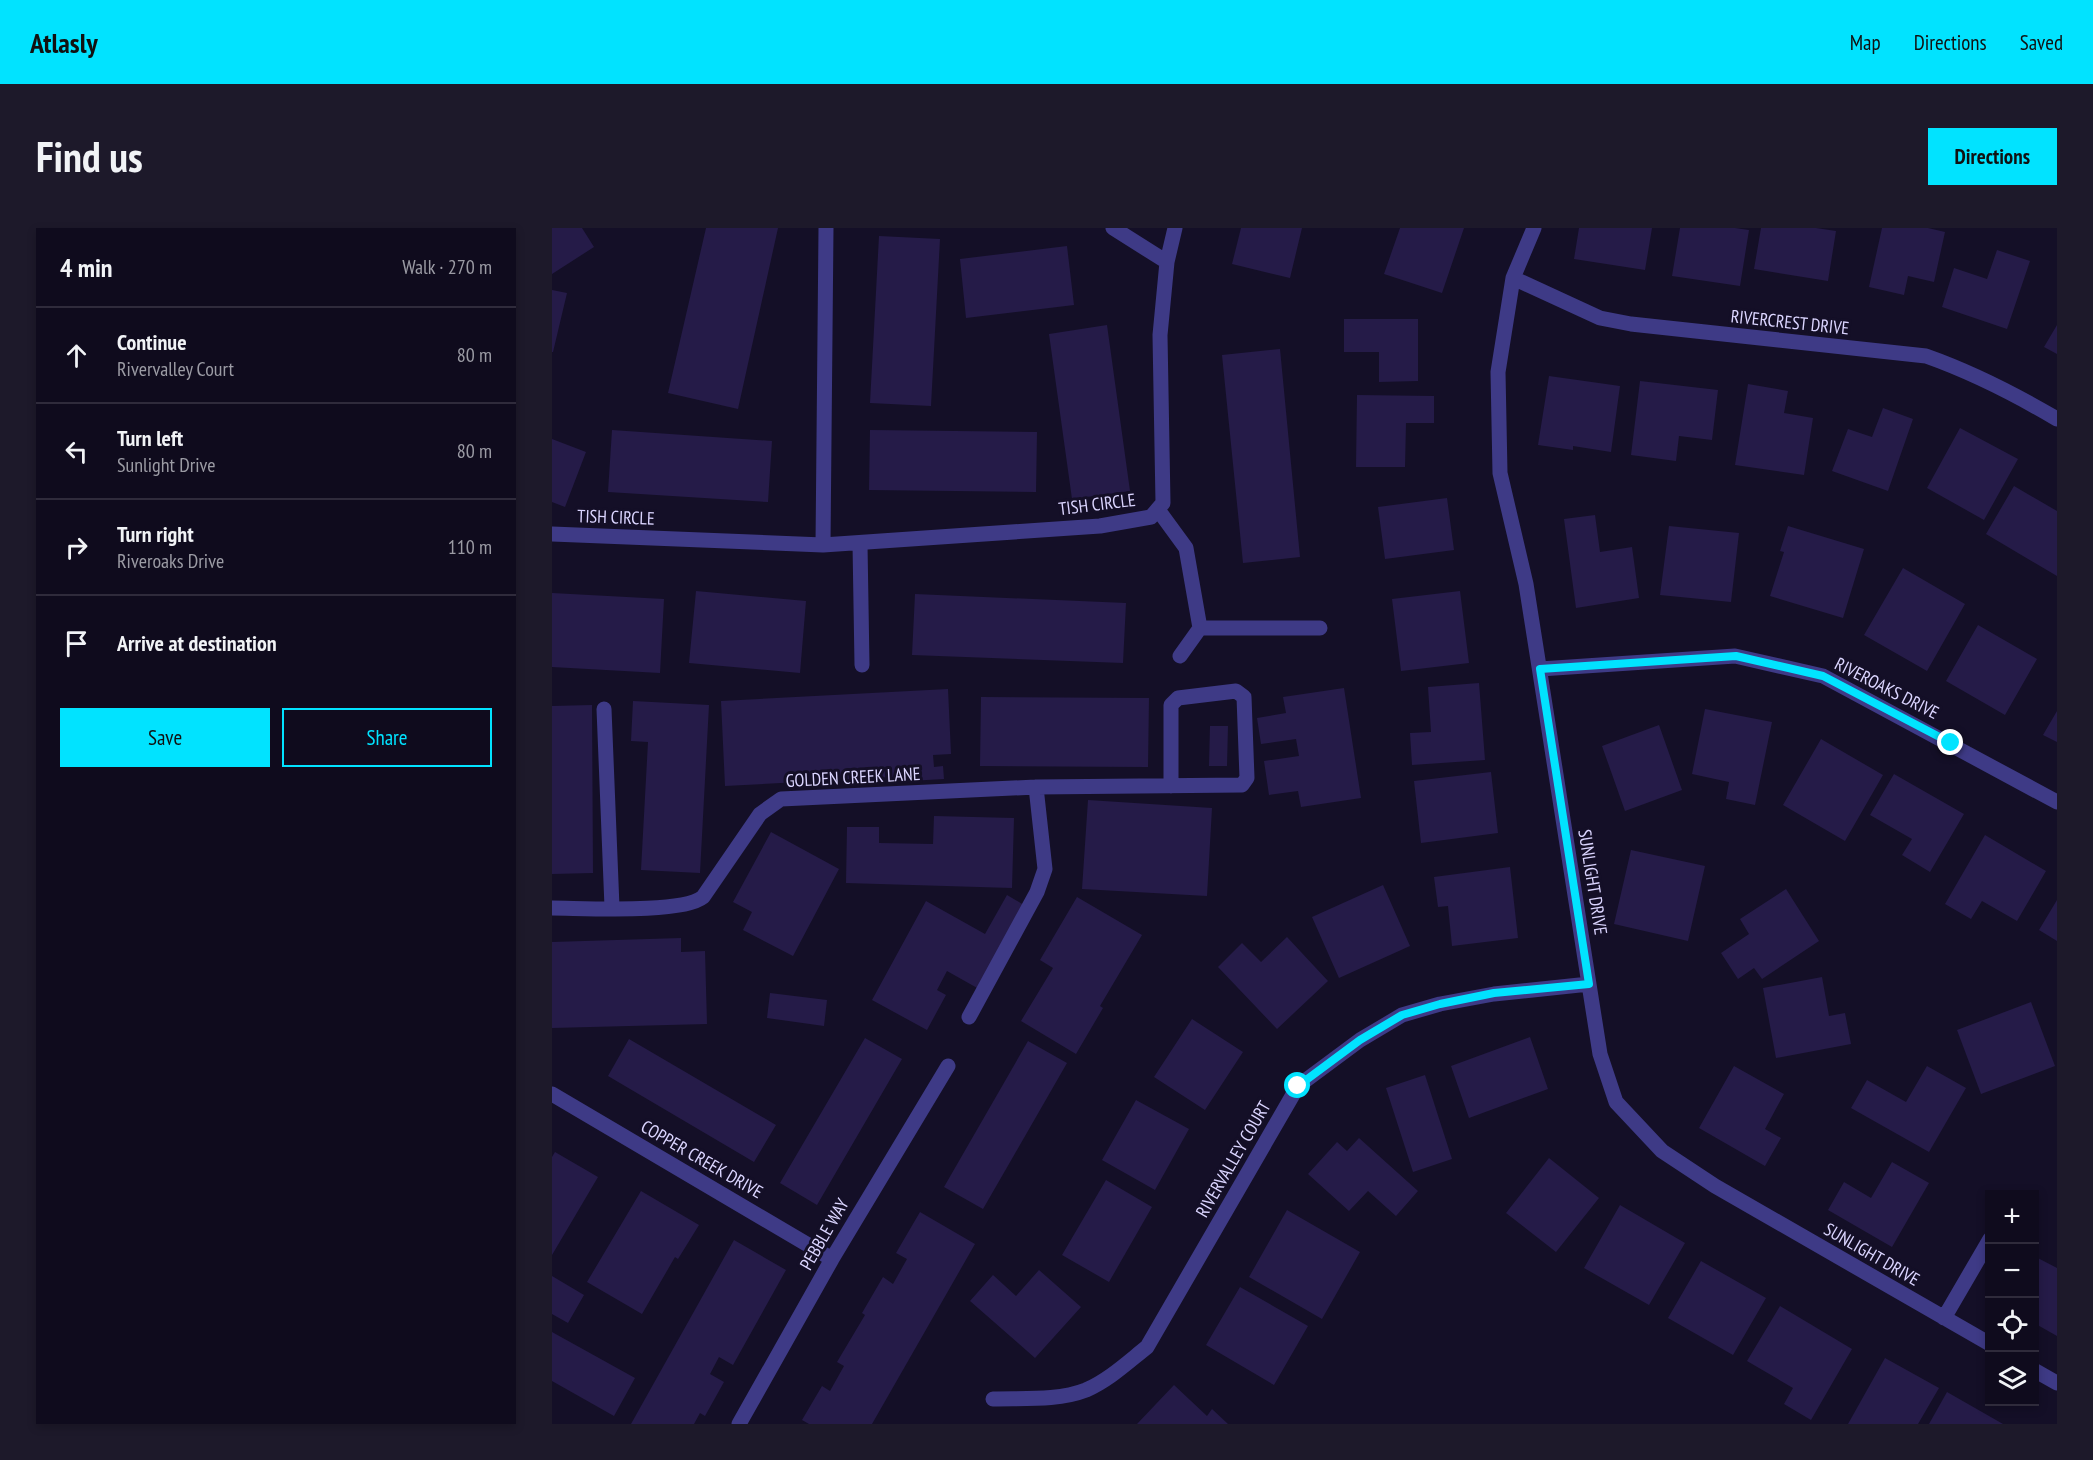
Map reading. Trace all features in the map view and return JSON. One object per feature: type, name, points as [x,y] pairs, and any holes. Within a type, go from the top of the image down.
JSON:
[{"type":"street","points":[[823,545],[826,228]]},
{"type":"street","points":[[1113,228],[1167,262]]},
{"type":"street","name":"TISH CIRCLE","points":[[552,534],[823,545],[1100,526],[1151,518],[1159,511],[1163,503],[1160,335],[1167,262],[1175,228]]},
{"type":"street","name":"SUNLIGHT DRIVE","points":[[1533,228],[1514,278],[1498,372],[1500,473],[1526,584],[1600,1054],[1616,1102],[1662,1151],[1715,1186],[1985,1342]]},
{"type":"street","name":"RIVERCREST DRIVE","points":[[1514,278],[1600,318],[1631,324],[1926,356],[1965,369],[2057,419]]},
{"type":"street","points":[[1159,511],[1186,548],[1200,628],[1180,656]]},
{"type":"street","points":[[860,544],[862,665]]},
{"type":"street","points":[[1200,628],[1320,628]]},
{"type":"street","name":"RIVEROAKS DRIVE","points":[[1540,669],[1736,656],[1823,676],[2057,802]]},
{"type":"street","name":"GOLDEN CREEK LANE","points":[[552,908],[665,907],[696,902],[703,897],[760,814],[781,800],[1036,787],[1171,786],[1242,785],[1247,778],[1244,697],[1236,691],[1178,698],[1171,705],[1171,786]]},
{"type":"street","points":[[604,709],[612,907]]},
{"type":"street","points":[[969,1017],[1036,892],[1045,869],[1036,787]]},
{"type":"street","name":"RIVERVALLEY COURT","points":[[993,1399],[1065,1396],[1086,1389],[1110,1376],[1147,1347],[1298,1086],[1360,1040],[1402,1015],[1440,1004],[1494,993],[1589,984]]},
{"type":"street","name":"PEBBLE WAY","points":[[739,1424],[832,1259],[948,1066]]},
{"type":"street","name":"COPPER CREEK DRIVE","points":[[552,1094],[832,1259]]},
{"type":"street","points":[[1944,1318],[1986,1244]]},
{"type":"street","points":[[2039,1373],[2057,1383]]},
{"type":"building","points":[[552,228],[582,228],[594,247],[552,274]]},
{"type":"building","points":[[706,228],[778,228],[738,409],[668,393]]},
{"type":"building","points":[[1241,228],[1302,228],[1290,278],[1232,264]]},
{"type":"building","points":[[1400,228],[1464,228],[1442,293],[1384,274]]},
{"type":"building","points":[[1579,228],[1652,228],[1645,270],[1574,259]]},
{"type":"building","points":[[1680,228],[1749,230],[1740,286],[1672,276]]},
{"type":"building","points":[[1761,228],[1816,228],[1836,231],[1828,281],[1754,269]]},
{"type":"building","points":[[1882,228],[1928,228],[1945,232],[1934,282],[1908,276],[1904,295],[1869,287]]},
{"type":"building","points":[[879,236],[940,239],[931,406],[870,403]]},
{"type":"building","points":[[1067,246],[1074,305],[966,318],[960,259]]},
{"type":"building","points":[[1997,250],[2030,261],[2007,329],[1942,307],[1954,268],[1987,279]]},
{"type":"building","points":[[552,290],[567,293],[553,352],[552,352]]},
{"type":"building","points":[[1344,319],[1418,319],[1418,381],[1379,382],[1379,352],[1344,352]]},
{"type":"building","points":[[1107,325],[1130,491],[1072,499],[1049,334]]},
{"type":"building","points":[[2057,325],[2057,354],[2044,347]]},
{"type":"building","points":[[1280,349],[1300,557],[1243,563],[1222,355]]},
{"type":"building","points":[[1549,376],[1620,386],[1611,452],[1573,446],[1573,450],[1538,445]]},
{"type":"building","points":[[1640,381],[1718,390],[1712,440],[1679,436],[1676,461],[1631,455]]},
{"type":"building","points":[[1748,384],[1788,391],[1784,413],[1813,418],[1804,475],[1735,465]]},
{"type":"building","points":[[1357,395],[1434,396],[1434,423],[1406,423],[1405,467],[1356,467]]},
{"type":"building","points":[[1883,408],[1913,419],[1888,491],[1832,471],[1848,429],[1872,437]]},
{"type":"building","points":[[1960,428],[2018,459],[1984,520],[1927,488]]},
{"type":"building","points":[[612,430],[772,441],[768,502],[608,492]]},
{"type":"building","points":[[870,430],[1037,432],[1036,492],[869,490]]},
{"type":"building","points":[[552,439],[586,452],[565,507],[552,502]]},
{"type":"building","points":[[2014,486],[2057,511],[2057,576],[1986,534]]},
{"type":"building","points":[[1447,498],[1454,550],[1385,559],[1378,507]]},
{"type":"building","points":[[1595,515],[1600,552],[1632,547],[1639,598],[1576,608],[1564,519]]},
{"type":"building","points":[[1669,526],[1739,533],[1731,602],[1660,595]]},
{"type":"building","points":[[1788,526],[1864,549],[1843,618],[1770,596],[1784,552],[1780,551]]},
{"type":"building","points":[[1903,568],[1965,604],[1927,671],[1864,635]]},
{"type":"building","points":[[696,591],[806,601],[800,673],[689,663]]},
{"type":"building","points":[[1460,591],[1469,663],[1401,671],[1392,599]]},
{"type":"building","points":[[552,593],[664,599],[660,673],[552,667]]},
{"type":"building","points":[[915,594],[1126,603],[1123,663],[912,655]]},
{"type":"building","points":[[1978,625],[2037,659],[2005,715],[1946,681]]},
{"type":"building","points":[[1479,683],[1485,760],[1412,765],[1410,733],[1431,732],[1428,687]]},
{"type":"building","points":[[1344,688],[1361,798],[1301,807],[1298,791],[1269,795],[1264,761],[1299,756],[1296,739],[1261,744],[1257,718],[1286,713],[1283,697]]},
{"type":"building","points":[[948,689],[951,754],[933,755],[934,767],[943,766],[944,779],[892,782],[892,777],[725,786],[721,701]]},
{"type":"building","points":[[981,697],[1149,698],[1148,767],[980,766]]},
{"type":"building","points":[[633,701],[709,705],[700,873],[641,870],[648,742],[631,741]]},
{"type":"building","points":[[592,705],[593,873],[552,874],[552,706]]},
{"type":"building","points":[[1705,709],[1772,722],[1755,805],[1726,799],[1729,782],[1692,774]]},
{"type":"building","points":[[2057,711],[2057,742],[2043,735]]},
{"type":"building","points":[[1659,725],[1682,790],[1625,811],[1602,746]]},
{"type":"building","points":[[1210,726],[1228,726],[1227,766],[1209,766]]},
{"type":"building","points":[[1821,739],[1883,775],[1845,841],[1783,805]]},
{"type":"building","points":[[1491,772],[1498,833],[1421,843],[1414,781]]},
{"type":"building","points":[[1894,774],[1964,814],[1930,872],[1902,855],[1912,839],[1870,815]]},
{"type":"building","points":[[1088,800],[1212,808],[1207,896],[1082,889]]},
{"type":"building","points":[[934,816],[1014,818],[1012,888],[846,883],[847,827],[879,827],[879,843],[933,844]]},
{"type":"building","points":[[771,832],[839,869],[793,956],[743,930],[752,912],[733,902]]},
{"type":"building","points":[[1985,835],[2046,871],[2017,921],[1982,901],[1971,919],[1945,904]]},
{"type":"building","points":[[1631,850],[1705,866],[1688,941],[1614,924]]},
{"type":"building","points":[[1510,867],[1518,938],[1452,946],[1448,906],[1438,907],[1434,877]]},
{"type":"building","points":[[1383,885],[1410,946],[1339,978],[1312,917]]},
{"type":"building","points":[[1786,889],[1819,941],[1762,979],[1754,968],[1738,979],[1721,953],[1749,934],[1740,919]]},
{"type":"building","points":[[1007,895],[1024,905],[979,989],[947,971],[937,990],[946,995],[927,1030],[872,1000],[926,901],[985,934]]},
{"type":"building","points":[[1077,897],[1142,935],[1100,1006],[1103,1008],[1076,1054],[1021,1021],[1053,968],[1040,960]]},
{"type":"building","points":[[2057,900],[2057,941],[2039,930]]},
{"type":"building","points":[[1287,937],[1328,981],[1277,1029],[1218,967],[1242,943],[1261,962]]},
{"type":"building","points":[[681,938],[681,952],[705,951],[707,1024],[552,1028],[552,942]]},
{"type":"building","points":[[1822,977],[1829,1016],[1845,1013],[1851,1044],[1776,1058],[1763,988]]},
{"type":"building","points":[[770,993],[827,1000],[824,1026],[767,1018]]},
{"type":"building","points":[[2031,1002],[2055,1066],[1981,1094],[1957,1030]]},
{"type":"building","points":[[1192,1019],[1243,1052],[1205,1110],[1154,1077]]},
{"type":"building","points":[[1530,1037],[1548,1089],[1469,1118],[1451,1066]]},
{"type":"building","points":[[865,1038],[902,1059],[817,1205],[780,1183]]},
{"type":"building","points":[[629,1039],[776,1125],[754,1162],[608,1076]]},
{"type":"building","points":[[1028,1041],[1067,1063],[983,1209],[944,1187]]},
{"type":"building","points":[[1734,1066],[1784,1094],[1765,1129],[1781,1138],[1765,1166],[1699,1128]]},
{"type":"building","points":[[1927,1066],[1966,1088],[1929,1152],[1851,1108],[1867,1080],[1906,1102]]},
{"type":"building","points":[[1425,1075],[1452,1159],[1413,1172],[1386,1088]]},
{"type":"building","points":[[1136,1100],[1189,1129],[1155,1190],[1102,1160]]},
{"type":"building","points":[[1359,1138],[1418,1191],[1396,1216],[1368,1191],[1349,1211],[1308,1174],[1337,1142],[1347,1151]]},
{"type":"building","points":[[555,1152],[598,1177],[552,1255],[552,1157]]},
{"type":"building","points":[[1549,1158],[1599,1198],[1556,1252],[1506,1213]]},
{"type":"building","points":[[1892,1162],[1929,1183],[1892,1247],[1828,1210],[1844,1182],[1871,1198]]},
{"type":"building","points":[[1106,1180],[1152,1207],[1109,1282],[1062,1255]]},
{"type":"building","points":[[641,1191],[699,1225],[678,1259],[675,1257],[642,1314],[587,1282]]},
{"type":"building","points":[[1620,1205],[1685,1243],[1649,1305],[1584,1268]]},
{"type":"building","points":[[1287,1210],[1360,1252],[1322,1319],[1249,1277]]},
{"type":"building","points":[[920,1212],[975,1244],[872,1424],[809,1424],[802,1420],[822,1386],[830,1391],[844,1366],[837,1362],[865,1315],[862,1313],[883,1277],[893,1284],[907,1259],[896,1253]]},
{"type":"building","points":[[734,1240],[786,1270],[733,1365],[719,1357],[710,1374],[724,1382],[705,1416],[700,1413],[694,1424],[631,1424]]},
{"type":"building","points":[[2039,1259],[2057,1268],[2057,1336],[2039,1326]]},
{"type":"building","points":[[1701,1261],[1766,1298],[1733,1355],[1668,1318]]},
{"type":"building","points":[[1039,1270],[1081,1307],[1035,1358],[970,1301],[993,1275],[1016,1296]]},
{"type":"building","points":[[552,1276],[584,1295],[568,1323],[552,1314]]},
{"type":"building","points":[[1240,1287],[1308,1326],[1274,1385],[1206,1345]]},
{"type":"building","points":[[1780,1306],[1852,1349],[1811,1420],[1784,1404],[1793,1388],[1747,1361]]},
{"type":"building","points":[[552,1332],[635,1378],[614,1416],[552,1381]]},
{"type":"building","points":[[1885,1358],[1939,1388],[1918,1424],[1848,1424]]},
{"type":"building","points":[[1174,1385],[1207,1416],[1212,1409],[1228,1424],[1137,1424]]},
{"type":"building","points":[[1947,1392],[2003,1424],[1929,1424]]},
{"type":"route","points":[[1298,1086],[1360,1040],[1402,1015],[1440,1004],[1494,993],[1589,984],[1540,669],[1736,656],[1823,676],[1951,743]]}]
